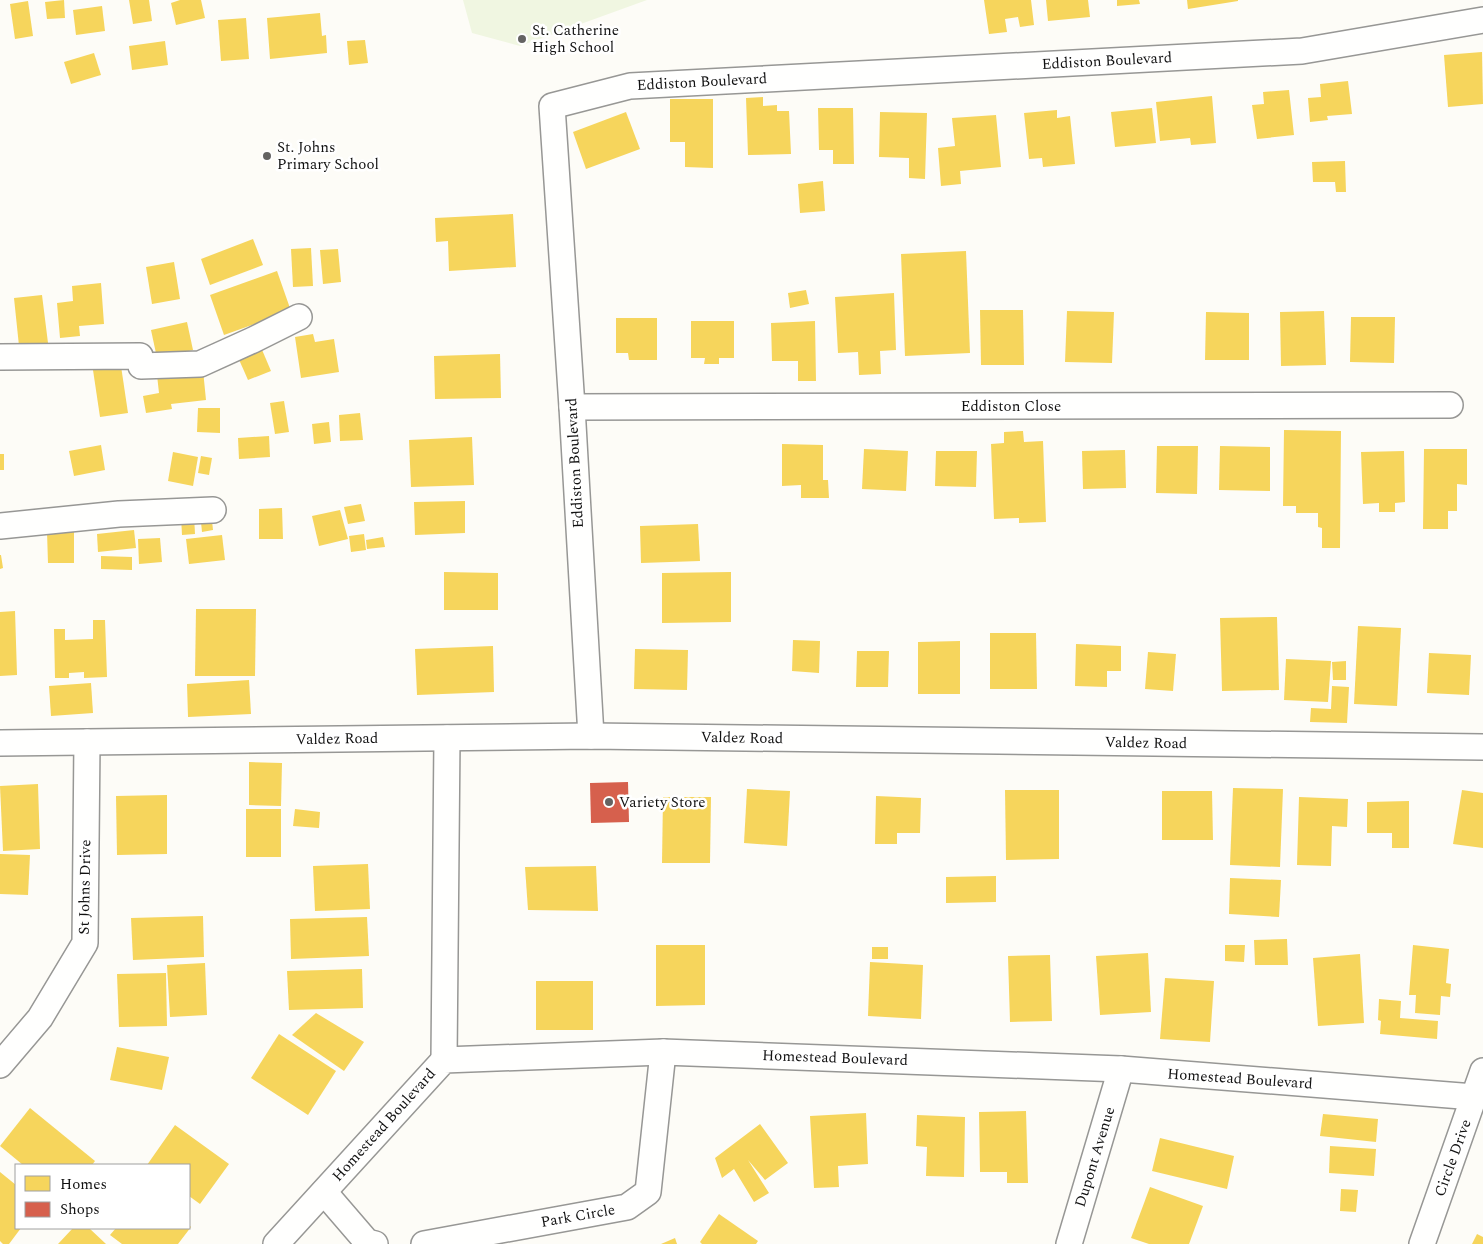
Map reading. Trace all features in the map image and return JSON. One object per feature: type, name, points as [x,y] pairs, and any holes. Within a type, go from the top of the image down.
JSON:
[{"type":"street","name":"Eddiston Boulevard","points":[[591,736],[552,106],[630,86],[1302,51],[1483,20]]},
{"type":"street","points":[[0,357],[140,356],[142,366],[200,364],[299,317]]},
{"type":"street","name":"Eddiston Close","points":[[572,407],[1450,405]]},
{"type":"street","points":[[0,526],[119,514],[213,510]]},
{"type":"street","name":"Valdez Road","points":[[0,743],[591,736],[1483,747]]},
{"type":"street","points":[[444,1060],[447,738]]},
{"type":"street","name":"St Johns Drive","points":[[0,1066],[40,1018],[85,943],[87,742]]},
{"type":"street","name":"Homestead Boulevard","points":[[276,1244],[444,1060],[663,1052],[1121,1069],[1474,1097]]},
{"type":"street","name":"Park Circle","points":[[424,1244],[627,1207],[648,1192],[663,1052]]},
{"type":"street","name":"Dupont Avenue","points":[[1069,1244],[1121,1069]]},
{"type":"street","name":"Circle Drive","points":[[1422,1244],[1483,1071]]},
{"type":"street","points":[[324,1192],[367,1242],[375,1244]]},
{"type":"green space","points":[[463,0],[647,0],[520,46],[472,33]]},
{"type":"building: Homes","points":[[64,0],[65,18],[47,19],[45,2]]},
{"type":"building: Homes","points":[[129,0],[149,0],[152,21],[133,24]]},
{"type":"building: Homes","points":[[180,0],[201,0],[205,18],[176,25],[171,3]]},
{"type":"building: Homes","points":[[984,0],[1031,0],[1034,25],[1020,27],[1018,17],[1005,19],[1007,32],[989,34]]},
{"type":"building: Homes","points":[[1046,0],[1088,0],[1090,17],[1048,21]]},
{"type":"building: Homes","points":[[1117,0],[1139,0],[1140,4],[1117,6]]},
{"type":"building: Homes","points":[[1187,0],[1238,0],[1238,1],[1188,9]]},
{"type":"building: Homes","points":[[28,1],[33,36],[15,39],[10,4]]},
{"type":"building: Homes","points":[[102,6],[105,31],[76,35],[73,10]]},
{"type":"building: Homes","points":[[320,13],[322,36],[326,35],[327,53],[270,59],[267,18]]},
{"type":"building: Homes","points":[[246,18],[249,59],[221,61],[218,20]]},
{"type":"building: Homes","points":[[365,40],[368,63],[349,65],[347,41]]},
{"type":"building: Homes","points":[[165,41],[168,65],[132,70],[129,46]]},
{"type":"building: Homes","points":[[1482,52],[1483,104],[1448,107],[1444,55]]},
{"type":"building: Homes","points":[[94,53],[101,75],[71,84],[64,62]]},
{"type":"building: Homes","points":[[1348,81],[1352,114],[1327,116],[1328,120],[1310,122],[1308,98],[1321,97],[1320,84]]},
{"type":"building: Homes","points":[[1289,90],[1294,135],[1257,139],[1252,105],[1264,104],[1263,92]]},
{"type":"building: Homes","points":[[1212,96],[1216,143],[1191,145],[1190,138],[1160,141],[1156,102]]},
{"type":"building: Homes","points":[[763,97],[763,106],[777,105],[777,111],[789,111],[791,154],[748,155],[746,98]]},
{"type":"building: Homes","points":[[670,99],[713,99],[713,168],[685,167],[685,142],[670,142]]},
{"type":"building: Homes","points":[[818,108],[853,108],[854,164],[833,164],[833,150],[819,150]]},
{"type":"building: Homes","points":[[1152,108],[1156,143],[1115,147],[1111,112]]},
{"type":"building: Homes","points":[[1057,110],[1057,118],[1070,116],[1075,164],[1043,167],[1042,158],[1029,159],[1024,113]]},
{"type":"building: Homes","points":[[626,112],[640,149],[586,169],[573,132]]},
{"type":"building: Homes","points":[[880,112],[927,113],[925,179],[909,178],[909,158],[879,157]]},
{"type":"building: Homes","points":[[996,115],[1001,167],[960,171],[961,184],[941,186],[938,148],[955,146],[952,118]]},
{"type":"building: Homes","points":[[1345,161],[1346,192],[1336,192],[1335,182],[1313,182],[1312,162]]},
{"type":"building: Homes","points":[[823,181],[825,211],[800,213],[798,184]]},
{"type":"building: Homes","points":[[513,214],[516,267],[449,271],[448,241],[436,242],[435,218]]},
{"type":"building: Homes","points":[[253,239],[263,265],[210,285],[201,259]]},
{"type":"building: Homes","points":[[311,248],[313,286],[293,287],[291,249]]},
{"type":"building: Homes","points":[[338,249],[341,282],[323,284],[320,250]]},
{"type":"building: Homes","points":[[966,251],[970,353],[905,356],[901,254]]},
{"type":"building: Homes","points":[[174,262],[180,299],[152,304],[146,267]]},
{"type":"building: Homes","points":[[277,271],[291,311],[224,335],[210,295]]},
{"type":"building: Homes","points":[[101,283],[104,324],[79,326],[80,336],[60,338],[57,303],[73,301],[72,286]]},
{"type":"building: Homes","points":[[806,290],[809,304],[790,308],[788,293]]},
{"type":"building: Homes","points":[[894,293],[896,350],[880,351],[881,374],[859,375],[858,352],[838,353],[835,297]]},
{"type":"building: Homes","points":[[42,295],[48,343],[19,346],[14,298]]},
{"type":"building: Homes","points":[[980,310],[1023,310],[1024,365],[981,365]]},
{"type":"building: Homes","points":[[1067,311],[1114,312],[1112,363],[1065,362]]},
{"type":"building: Homes","points":[[1324,311],[1326,365],[1281,366],[1280,312]]},
{"type":"building: Homes","points":[[1206,312],[1249,313],[1249,360],[1205,360]]},
{"type":"building: Homes","points":[[1351,317],[1395,317],[1394,363],[1350,362]]},
{"type":"building: Homes","points":[[616,318],[657,318],[657,360],[629,360],[628,353],[616,353]]},
{"type":"building: Homes","points":[[691,321],[734,321],[734,358],[719,358],[719,364],[704,364],[705,358],[691,358]]},
{"type":"building: Homes","points":[[815,321],[816,381],[798,381],[798,361],[772,361],[771,323]]},
{"type":"building: Homes","points":[[187,322],[193,350],[157,358],[151,330]]},
{"type":"building: Homes","points":[[313,334],[315,342],[334,339],[339,372],[301,378],[295,337]]},
{"type":"building: Homes","points":[[260,345],[271,371],[248,380],[237,355]]},
{"type":"building: Homes","points":[[500,354],[501,398],[435,399],[434,356]]},
{"type":"building: Homes","points":[[121,366],[128,413],[100,417],[93,370]]},
{"type":"building: Homes","points":[[203,370],[206,400],[171,404],[172,409],[146,413],[143,396],[159,393],[157,375]]},
{"type":"building: Homes","points":[[284,401],[289,432],[275,434],[270,403]]},
{"type":"building: Homes","points":[[198,408],[220,408],[220,433],[197,432]]},
{"type":"building: Homes","points":[[360,413],[363,440],[340,441],[339,415]]},
{"type":"building: Homes","points":[[329,422],[331,442],[314,444],[312,424]]},
{"type":"building: Homes","points":[[1284,430],[1341,431],[1340,548],[1322,548],[1322,528],[1318,527],[1318,513],[1296,513],[1296,506],[1283,506]]},
{"type":"building: Homes","points":[[1023,431],[1024,442],[1043,441],[1046,522],[1019,523],[1019,518],[994,519],[991,444],[1004,443],[1004,432]]},
{"type":"building: Homes","points":[[269,436],[270,457],[239,459],[238,438]]},
{"type":"building: Homes","points":[[472,437],[474,485],[411,487],[409,440]]},
{"type":"building: Homes","points":[[782,444],[823,445],[823,480],[828,480],[829,498],[801,498],[801,485],[782,486]]},
{"type":"building: Homes","points":[[101,445],[105,470],[74,476],[69,451]]},
{"type":"building: Homes","points":[[1157,446],[1198,446],[1197,494],[1156,493]]},
{"type":"building: Homes","points":[[1220,446],[1270,447],[1270,491],[1219,490]]},
{"type":"building: Homes","points":[[864,449],[908,451],[906,491],[862,489]]},
{"type":"building: Homes","points":[[1424,449],[1467,449],[1467,485],[1457,484],[1457,511],[1448,511],[1448,529],[1423,529]]},
{"type":"building: Homes","points":[[1125,450],[1126,488],[1083,489],[1082,451]]},
{"type":"building: Homes","points":[[936,451],[977,451],[976,487],[935,486]]},
{"type":"building: Homes","points":[[1404,451],[1405,502],[1395,503],[1395,512],[1379,512],[1379,503],[1363,504],[1361,452]]},
{"type":"building: Homes","points":[[173,452],[198,457],[193,486],[168,481]]},
{"type":"building: Homes","points":[[0,454],[4,454],[4,470],[0,470]]},
{"type":"building: Homes","points":[[201,456],[212,458],[209,475],[198,473]]},
{"type":"building: Homes","points":[[465,501],[465,533],[415,535],[414,502]]},
{"type":"building: Homes","points":[[361,504],[365,521],[348,524],[344,507]]},
{"type":"building: Homes","points":[[282,508],[283,539],[259,539],[259,509]]},
{"type":"building: Homes","points":[[340,510],[348,539],[319,546],[312,516]]},
{"type":"building: Homes","points":[[194,515],[195,534],[182,535],[181,516]]},
{"type":"building: Homes","points":[[212,521],[213,530],[202,532],[201,522]]},
{"type":"building: Homes","points":[[698,524],[700,561],[641,563],[640,526]]},
{"type":"building: Homes","points":[[134,530],[136,548],[98,552],[97,534]]},
{"type":"building: Homes","points":[[74,531],[74,563],[48,563],[47,532]]},
{"type":"building: Homes","points":[[364,534],[366,550],[351,552],[349,536]]},
{"type":"building: Homes","points":[[222,535],[225,560],[189,564],[186,539]]},
{"type":"building: Homes","points":[[383,537],[385,547],[367,549],[366,540]]},
{"type":"building: Homes","points":[[160,538],[162,562],[139,564],[138,539]]},
{"type":"building: Homes","points":[[0,555],[3,568],[0,569]]},
{"type":"building: Homes","points":[[101,556],[132,557],[132,570],[101,569]]},
{"type":"building: Homes","points":[[444,572],[498,573],[498,610],[444,610]]},
{"type":"building: Homes","points":[[731,572],[731,622],[662,623],[662,573]]},
{"type":"building: Homes","points":[[196,609],[256,609],[255,676],[195,676]]},
{"type":"building: Homes","points":[[15,611],[17,675],[0,676],[0,612]]},
{"type":"building: Homes","points":[[1277,617],[1279,690],[1222,691],[1220,618]]},
{"type":"building: Homes","points":[[93,620],[105,620],[107,677],[84,678],[84,672],[69,673],[69,678],[55,678],[54,629],[65,629],[65,640],[93,639]]},
{"type":"building: Homes","points":[[1358,626],[1401,628],[1397,706],[1354,704]]},
{"type":"building: Homes","points":[[990,633],[1036,633],[1037,689],[990,689]]},
{"type":"building: Homes","points":[[793,640],[820,641],[819,673],[792,671]]},
{"type":"building: Homes","points":[[960,641],[960,694],[918,694],[918,642]]},
{"type":"building: Homes","points":[[1076,644],[1121,646],[1121,671],[1107,671],[1107,687],[1075,686]]},
{"type":"building: Homes","points":[[493,646],[494,692],[417,695],[415,649]]},
{"type":"building: Homes","points":[[635,649],[688,650],[687,690],[634,689]]},
{"type":"building: Homes","points":[[857,651],[889,651],[888,687],[856,687]]},
{"type":"building: Homes","points":[[1148,652],[1176,654],[1173,691],[1145,689]]},
{"type":"building: Homes","points":[[1429,653],[1471,655],[1469,695],[1427,693]]},
{"type":"building: Homes","points":[[1286,659],[1331,661],[1328,702],[1284,700]]},
{"type":"building: Homes","points":[[1346,661],[1346,680],[1333,680],[1332,662]]},
{"type":"building: Homes","points":[[249,680],[251,714],[188,717],[187,684]]},
{"type":"building: Homes","points":[[91,683],[93,713],[51,716],[49,686]]},
{"type":"building: Homes","points":[[1332,686],[1349,687],[1347,723],[1310,722],[1311,708],[1331,709]]},
{"type":"building: Homes","points":[[249,762],[282,763],[281,806],[249,805]]},
{"type":"building: Homes","points":[[38,784],[40,849],[3,851],[0,786]]},
{"type":"building: Homes","points":[[1233,788],[1283,789],[1280,867],[1230,865]]},
{"type":"building: Homes","points":[[747,789],[790,791],[787,846],[744,843]]},
{"type":"building: Homes","points":[[1005,790],[1059,790],[1059,859],[1006,860]]},
{"type":"building: Homes","points":[[1462,790],[1483,793],[1483,848],[1453,844]]},
{"type":"building: Homes","points":[[1162,791],[1212,791],[1213,840],[1162,840]]},
{"type":"building: Homes","points":[[167,795],[167,854],[117,855],[116,796]]},
{"type":"building: Homes","points":[[876,796],[921,798],[920,833],[897,833],[897,844],[875,844]]},
{"type":"building: Homes","points":[[663,797],[711,797],[710,863],[662,863]]},
{"type":"building: Homes","points":[[1299,797],[1348,799],[1347,827],[1332,826],[1331,866],[1297,865]]},
{"type":"building: Homes","points":[[1409,801],[1409,848],[1392,848],[1392,833],[1367,833],[1367,802]]},
{"type":"building: Homes","points":[[246,809],[281,809],[281,857],[246,857]]},
{"type":"building: Homes","points":[[295,809],[320,812],[319,828],[293,826]]},
{"type":"building: Homes","points":[[0,854],[30,855],[28,895],[0,894]]},
{"type":"building: Homes","points":[[368,864],[370,909],[315,911],[313,866]]},
{"type":"building: Homes","points":[[596,866],[598,911],[528,910],[525,867]]},
{"type":"building: Homes","points":[[996,876],[996,902],[946,903],[946,877]]},
{"type":"building: Homes","points":[[1230,878],[1281,880],[1279,917],[1229,914]]},
{"type":"building: Homes","points":[[203,916],[204,957],[133,960],[131,918]]},
{"type":"building: Homes","points":[[367,917],[369,956],[291,959],[290,919]]},
{"type":"building: Homes","points":[[1287,939],[1288,965],[1255,965],[1254,940]]},
{"type":"building: Homes","points":[[656,945],[705,945],[705,1005],[656,1006]]},
{"type":"building: Homes","points":[[1225,945],[1245,945],[1244,962],[1225,961]]},
{"type":"building: Homes","points":[[1413,945],[1449,949],[1446,983],[1451,984],[1450,997],[1441,996],[1440,1015],[1415,1013],[1416,995],[1409,995]]},
{"type":"building: Homes","points":[[872,947],[888,947],[888,959],[872,959]]},
{"type":"building: Homes","points":[[1148,953],[1151,1012],[1100,1015],[1096,956]]},
{"type":"building: Homes","points":[[1360,954],[1364,1023],[1318,1026],[1313,958]]},
{"type":"building: Homes","points":[[1050,955],[1052,1021],[1010,1022],[1008,956]]},
{"type":"building: Homes","points":[[870,962],[923,965],[921,1019],[868,1016]]},
{"type":"building: Homes","points":[[205,963],[207,1015],[170,1017],[167,965]]},
{"type":"building: Homes","points":[[362,969],[363,1008],[289,1010],[287,971]]},
{"type":"building: Homes","points":[[166,973],[167,1026],[119,1027],[117,974]]},
{"type":"building: Homes","points":[[1165,978],[1214,981],[1210,1042],[1160,1039]]},
{"type":"building: Homes","points":[[536,981],[593,981],[593,1030],[536,1030]]},
{"type":"building: Homes","points":[[1379,999],[1401,1001],[1400,1018],[1438,1021],[1437,1039],[1380,1034],[1381,1021],[1378,1020]]},
{"type":"building: Homes","points":[[316,1013],[364,1042],[344,1071],[292,1035]]},
{"type":"building: Homes","points":[[279,1034],[336,1071],[308,1115],[251,1078]]},
{"type":"building: Homes","points":[[117,1047],[169,1057],[162,1090],[110,1080]]},
{"type":"building: Homes","points":[[30,1108],[95,1161],[93,1164],[22,1164],[0,1146]]},
{"type":"building: Homes","points":[[1026,1111],[1028,1183],[1007,1183],[1007,1172],[980,1172],[979,1112]]},
{"type":"building: Homes","points":[[866,1113],[868,1164],[838,1166],[839,1187],[814,1188],[810,1116]]},
{"type":"building: Homes","points":[[1323,1114],[1378,1119],[1376,1142],[1320,1136]]},
{"type":"building: Homes","points":[[917,1115],[965,1117],[964,1177],[926,1176],[927,1147],[916,1146]]},
{"type":"building: Homes","points":[[760,1124],[788,1163],[765,1180],[748,1160],[769,1193],[754,1202],[734,1169],[722,1178],[715,1158]]},
{"type":"building: Homes","points":[[175,1125],[229,1164],[200,1204],[190,1197],[190,1164],[148,1164]]},
{"type":"building: Homes","points":[[1160,1138],[1234,1156],[1227,1189],[1152,1171]]},
{"type":"building: Homes","points":[[1330,1146],[1376,1149],[1374,1176],[1329,1173]]},
{"type":"building: Homes","points":[[0,1172],[15,1184],[15,1229],[20,1229],[9,1244],[3,1244],[0,1241]]},
{"type":"building: Homes","points":[[1150,1187],[1203,1206],[1189,1244],[1149,1244],[1131,1238]]},
{"type":"building: Homes","points":[[1341,1189],[1358,1190],[1356,1212],[1340,1211]]},
{"type":"building: Homes","points":[[719,1214],[758,1241],[756,1244],[702,1244],[700,1242]]},
{"type":"building: Homes","points":[[72,1229],[90,1229],[106,1244],[58,1244]]},
{"type":"building: Homes","points":[[115,1229],[189,1229],[178,1244],[122,1244],[110,1235]]},
{"type":"building: Homes","points":[[1477,1234],[1483,1237],[1483,1244],[1472,1244]]},
{"type":"building: Homes","points":[[675,1238],[677,1244],[661,1244]]},
{"type":"building: Shops","name":"Variety Store","points":[[628,782],[629,822],[591,823],[590,783]]},
{"type":"place","name":"St. Catherine High School","points":[[522,39]]},
{"type":"place","name":"St. Johns Primary School","points":[[267,156]]},
{"type":"place","name":"Variety Store","points":[[609,802]]}]
